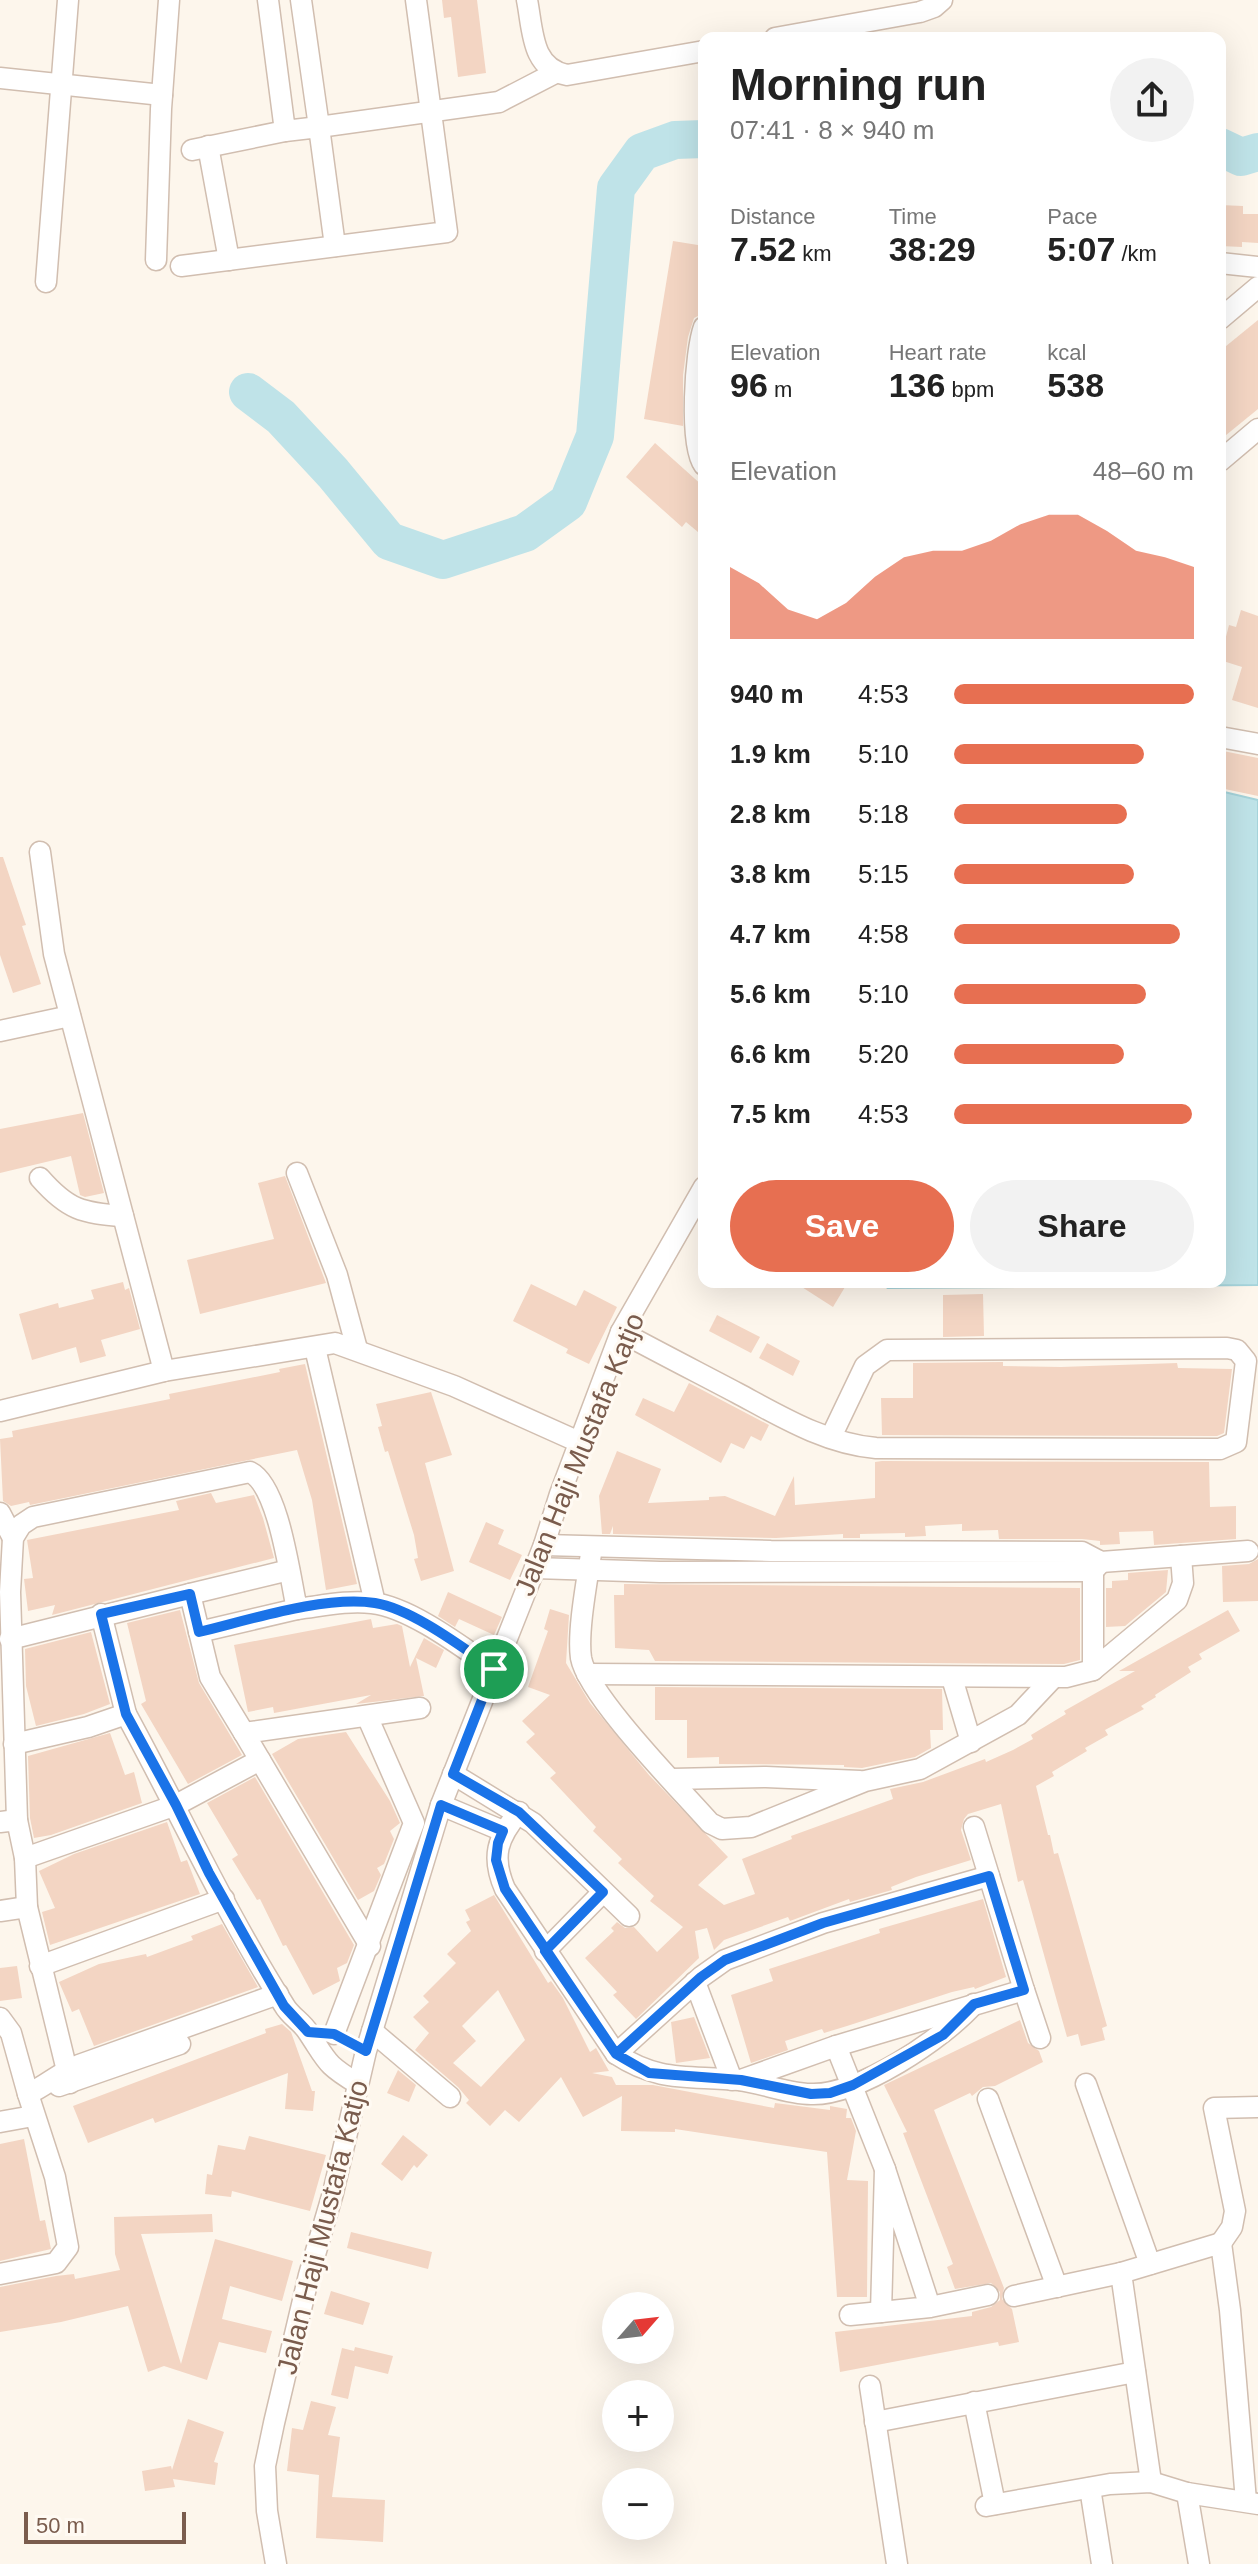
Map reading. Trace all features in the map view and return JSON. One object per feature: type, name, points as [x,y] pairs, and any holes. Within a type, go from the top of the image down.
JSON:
[{"type":"street","points":[[46,282],[68,0]]},
{"type":"street","points":[[156,260],[169,0]]},
{"type":"street","points":[[268,0],[285,131]]},
{"type":"street","points":[[301,0],[335,246]]},
{"type":"street","points":[[181,266],[447,232],[416,0]]},
{"type":"street","points":[[527,0],[539,58],[555,73],[567,75],[698,52]]},
{"type":"street","points":[[808,32],[920,12],[942,0]]},
{"type":"street","points":[[229,260],[200,148],[285,131],[499,102],[555,73]]},
{"type":"street","points":[[0,78],[162,95]]},
{"type":"street","points":[[1226,264],[1258,267]]},
{"type":"street","points":[[1226,314],[1258,287]]},
{"type":"street","points":[[698,387],[694,427],[698,450]]},
{"type":"street","points":[[1226,456],[1258,429]]},
{"type":"street","points":[[1226,738],[1258,744]]},
{"type":"street","points":[[40,852],[54,954],[164,1371]]},
{"type":"street","points":[[0,1031],[70,1016]]},
{"type":"street","points":[[297,1173],[337,1275],[357,1349]]},
{"type":"street","points":[[40,1178],[60,1200],[86,1213],[123,1216]]},
{"type":"street","name":"Jalan Haji Mustafa Katjo","points":[[276,2564],[267,2511],[265,2466],[309,2275],[333,2193],[366,2051],[441,1805],[544,1545],[621,1332],[698,1204]]},
{"type":"street","points":[[621,1332],[790,1421],[831,1437],[860,1447],[876,1448],[1220,1449],[1236,1442],[1246,1361],[1237,1350],[1227,1348],[887,1350],[865,1366],[831,1437]]},
{"type":"street","points":[[0,1411],[164,1371],[335,1343],[467,1391],[579,1442]]},
{"type":"street","points":[[315,1348],[375,1603]]},
{"type":"street","points":[[68,2076],[27,1907],[25,1858],[8,1821],[14,1744],[6,1705],[10,1639],[5,1592],[13,1538],[21,1525],[33,1517],[250,1472],[256,1475],[269,1494],[297,1609]]},
{"type":"street","points":[[0,1513],[13,1538]]},
{"type":"street","points":[[544,1545],[771,1551],[1082,1552],[1097,1566],[1093,1670]]},
{"type":"street","points":[[592,1547],[581,1640],[581,1657],[587,1674],[595,1689],[710,1823],[734,1830],[772,1819],[865,1781],[920,1769],[1018,1715],[1051,1680]]},
{"type":"street","points":[[535,1568],[660,1572],[1097,1566],[1248,1551]]},
{"type":"street","points":[[587,1674],[1051,1680],[1093,1670],[1177,1600],[1183,1583],[1181,1556]]},
{"type":"street","points":[[10,1639],[101,1614],[289,1570]]},
{"type":"street","points":[[190,1594],[210,1677],[370,1946]]},
{"type":"street","points":[[199,1632],[297,1609],[351,1602],[375,1603],[437,1630],[494,1669]]},
{"type":"street","points":[[101,1614],[126,1714],[224,1899],[281,2000],[308,2032],[325,2061],[358,2084]]},
{"type":"street","points":[[952,1678],[971,1742]]},
{"type":"street","points":[[244,1733],[324,1719],[420,1708]]},
{"type":"street","points":[[14,1744],[88,1727],[126,1714]]},
{"type":"street","points":[[334,2034],[370,1946],[415,1820],[367,1716]]},
{"type":"street","points":[[25,1858],[176,1805],[260,1760]]},
{"type":"street","points":[[453,1774],[519,1812],[629,1916]]},
{"type":"street","points":[[672,1779],[766,1777],[865,1781]]},
{"type":"street","points":[[441,1805],[503,1831]]},
{"type":"street","points":[[519,1812],[503,1831],[498,1843],[498,1874],[545,1951],[616,2054],[649,2073],[737,2080],[811,2094],[830,2093],[853,2085],[943,2035],[974,2004]]},
{"type":"street","points":[[974,1827],[1040,2038]]},
{"type":"street","points":[[616,2054],[695,1982],[725,1960],[823,1923],[989,1876]]},
{"type":"street","points":[[545,1951],[603,1892]]},
{"type":"street","points":[[40,1966],[224,1899]]},
{"type":"street","points":[[0,1911],[27,1907]]},
{"type":"street","points":[[695,1982],[737,2080]]},
{"type":"street","points":[[737,2080],[836,2046],[1024,1990]]},
{"type":"street","points":[[28,2094],[47,2085],[61,2086],[68,2076],[281,2000]]},
{"type":"street","points":[[0,2018],[11,2033],[33,2116],[55,2177],[68,2247],[63,2258],[56,2263],[0,2274]]},
{"type":"street","points":[[372,2031],[450,2097]]},
{"type":"street","points":[[308,2032],[334,2034],[366,2051]]},
{"type":"street","points":[[836,2046],[885,2169],[930,2307]]},
{"type":"street","points":[[1086,2084],[1150,2264]]},
{"type":"street","points":[[988,2099],[1057,2287]]},
{"type":"street","points":[[1014,2296],[1121,2273],[1221,2243],[1232,2227],[1235,2211],[1214,2108],[1258,2107]]},
{"type":"street","points":[[0,2122],[33,2116]]},
{"type":"street","points":[[881,2312],[885,2169]]},
{"type":"street","points":[[974,2402],[990,2505],[1090,2488],[1151,2482],[1187,2493],[1252,2503],[1221,2243]]},
{"type":"street","points":[[1121,2273],[1151,2482]]},
{"type":"street","points":[[850,2315],[930,2307],[988,2295]]},
{"type":"street","points":[[875,2422],[1135,2372]]},
{"type":"street","points":[[870,2386],[897,2564]]},
{"type":"street","points":[[1090,2488],[1102,2564]]},
{"type":"street","points":[[1187,2493],[1199,2564]]},
{"type":"water","points":[[1226,792],[1258,800],[1258,1285],[1226,1285]]},
{"type":"building","points":[[442,0],[477,0],[486,73],[458,77],[451,17],[444,18]]},
{"type":"building","points":[[1226,205],[1243,206],[1243,214],[1258,214],[1258,243],[1242,242],[1242,247],[1226,246]]},
{"type":"building","points":[[673,241],[698,245],[698,316],[694,318],[688,337],[683,375],[683,426],[644,419]]},
{"type":"building","points":[[1258,320],[1258,409],[1226,435],[1226,346]]},
{"type":"building","points":[[655,443],[698,482],[698,532],[686,522],[682,527],[626,477]]},
{"type":"building","points":[[1241,610],[1258,616],[1258,708],[1232,700],[1242,667],[1226,662],[1226,637],[1229,625],[1236,627]]},
{"type":"building","points":[[1226,752],[1258,758],[1258,796],[1226,789]]},
{"type":"building","points":[[0,857],[3,857],[26,925],[22,926],[41,984],[13,993],[0,955]]},
{"type":"building","points":[[83,1113],[104,1193],[85,1197],[80,1195],[71,1156],[0,1173],[0,1129]]},
{"type":"building","points":[[285,1176],[326,1283],[200,1314],[187,1260],[274,1239],[258,1183]]},
{"type":"building","points":[[123,1282],[125,1290],[129,1288],[140,1329],[101,1340],[106,1356],[80,1363],[76,1347],[32,1360],[19,1314],[58,1303],[59,1308],[94,1299],[91,1290]]},
{"type":"building","points":[[531,1284],[576,1306],[584,1290],[617,1307],[589,1364],[566,1353],[568,1349],[513,1321]]},
{"type":"building","points":[[803,1288],[844,1288],[833,1307]]},
{"type":"building","points":[[983,1294],[984,1336],[943,1337],[943,1295]]},
{"type":"building","points":[[717,1315],[760,1337],[751,1353],[709,1331]]},
{"type":"building","points":[[767,1343],[800,1361],[793,1376],[759,1358]]},
{"type":"building","points":[[1003,1362],[1003,1366],[1061,1367],[1177,1363],[1178,1368],[1232,1369],[1224,1433],[1217,1436],[882,1435],[881,1398],[913,1398],[913,1363]]},
{"type":"building","points":[[305,1364],[357,1584],[326,1590],[312,1500],[297,1450],[30,1505],[29,1502],[11,1506],[3,1501],[0,1439],[13,1437],[12,1431],[170,1399],[169,1394],[280,1372],[279,1369]]},
{"type":"building","points":[[689,1383],[769,1425],[761,1441],[751,1436],[744,1449],[731,1443],[721,1463],[635,1415],[643,1398],[674,1412]]},
{"type":"building","points":[[431,1392],[452,1455],[425,1463],[454,1571],[421,1581],[414,1559],[418,1558],[414,1535],[388,1451],[385,1452],[376,1404]]},
{"type":"building","points":[[617,1451],[661,1469],[648,1503],[709,1500],[709,1497],[725,1496],[775,1516],[794,1476],[795,1505],[875,1498],[875,1462],[882,1461],[1209,1462],[1210,1507],[1236,1506],[1236,1539],[1154,1545],[1153,1531],[1119,1532],[1120,1544],[1100,1545],[1100,1541],[1082,1539],[999,1539],[998,1530],[962,1531],[962,1524],[925,1526],[926,1536],[905,1537],[905,1533],[860,1534],[860,1538],[843,1538],[843,1534],[776,1538],[613,1534],[613,1526],[610,1534],[602,1534],[599,1496]]},
{"type":"building","points":[[211,1493],[216,1503],[254,1495],[274,1558],[52,1615],[55,1605],[28,1611],[24,1579],[33,1578],[27,1540],[179,1510],[176,1501]]},
{"type":"building","points":[[486,1522],[504,1530],[498,1544],[522,1555],[510,1580],[469,1562]]},
{"type":"building","points":[[1258,1559],[1258,1601],[1223,1602],[1222,1566],[1249,1564]]},
{"type":"building","points":[[1168,1570],[1166,1592],[1125,1626],[1106,1627],[1106,1588],[1112,1588],[1112,1581],[1128,1580],[1128,1573]]},
{"type":"building","points":[[624,1584],[1080,1588],[1080,1660],[1064,1664],[655,1661],[649,1650],[615,1648],[614,1595],[624,1595]]},
{"type":"building","points":[[448,1592],[502,1617],[494,1635],[459,1619],[455,1627],[438,1616]]},
{"type":"building","points":[[550,1609],[569,1615],[566,1663],[590,1703],[649,1775],[728,1857],[698,1885],[724,1905],[755,1894],[742,1859],[792,1839],[791,1836],[893,1799],[890,1789],[923,1782],[1013,1750],[1066,1714],[1064,1711],[1135,1671],[1119,1671],[1228,1610],[1240,1631],[1199,1654],[1202,1659],[1188,1667],[1191,1672],[1141,1706],[1144,1709],[1105,1730],[1108,1735],[1085,1748],[1087,1751],[1052,1772],[1054,1776],[1036,1786],[1107,2026],[1102,2028],[1105,2040],[1081,2046],[1078,2034],[1067,2037],[1023,1880],[1018,1882],[1001,1804],[968,1814],[964,1819],[961,1830],[971,1860],[916,1877],[891,1887],[892,1890],[850,1902],[849,1899],[790,1921],[788,1917],[724,1940],[714,1950],[707,1928],[695,1931],[699,1958],[636,2019],[613,1995],[617,1992],[585,1958],[614,1931],[611,1928],[617,1922],[625,1928],[634,1927],[657,1952],[683,1927],[650,1901],[654,1896],[618,1863],[622,1859],[593,1831],[596,1827],[550,1778],[556,1773],[526,1742],[535,1734],[522,1721],[550,1695],[528,1687],[548,1631],[544,1629]]},
{"type":"building","points":[[180,1610],[199,1683],[242,1755],[188,1784],[141,1704],[146,1701],[127,1623]]},
{"type":"building","points":[[371,1619],[373,1628],[402,1626],[410,1667],[424,1638],[444,1650],[436,1668],[416,1658],[424,1696],[356,1704],[371,1695],[274,1713],[273,1707],[248,1712],[234,1645]]},
{"type":"building","points":[[91,1632],[110,1704],[36,1726],[26,1686],[25,1649]]},
{"type":"building","points":[[655,1687],[942,1689],[943,1730],[930,1730],[931,1748],[915,1757],[862,1768],[844,1765],[719,1764],[719,1757],[687,1758],[687,1720],[655,1720]]},
{"type":"building","points":[[346,1732],[390,1801],[400,1823],[390,1831],[394,1839],[384,1864],[377,1868],[381,1875],[374,1891],[358,1900],[272,1754],[298,1739]]},
{"type":"building","points":[[110,1733],[125,1775],[134,1772],[142,1803],[34,1838],[30,1818],[28,1756]]},
{"type":"building","points":[[255,1777],[354,1945],[347,1963],[337,1968],[340,1981],[313,1995],[286,1945],[283,1946],[260,1899],[257,1900],[232,1859],[238,1855],[207,1803]]},
{"type":"building","points":[[167,1822],[181,1862],[187,1860],[200,1894],[50,1945],[42,1912],[55,1908],[39,1871],[74,1854]]},
{"type":"building","points":[[494,1895],[548,1983],[551,1981],[563,1998],[590,2052],[596,2048],[609,2071],[592,2073],[612,2077],[616,2085],[653,2085],[774,2108],[775,2103],[830,2110],[830,2106],[847,2109],[846,2118],[851,2118],[856,2131],[847,2180],[868,2181],[867,2297],[837,2297],[827,2152],[675,2129],[675,2132],[621,2131],[622,2096],[583,2117],[561,2077],[519,2122],[505,2110],[490,2126],[466,2103],[469,2100],[458,2087],[415,2050],[429,2033],[413,2017],[429,2002],[423,1996],[456,1963],[447,1954],[471,1931],[465,1910]],"holes":[[[498,1990],[525,2040],[481,2087],[453,2063],[476,2041],[462,2026]]]},
{"type":"building","points":[[983,1899],[1006,1977],[824,2033],[822,2029],[785,2041],[788,2050],[751,2063],[731,1995],[773,1981],[769,1969],[880,1933],[879,1929]]},
{"type":"building","points":[[222,1924],[258,1987],[94,2046],[79,2009],[72,2012],[59,1982],[99,1964],[146,1954],[147,1957],[193,1940],[191,1936]]},
{"type":"building","points":[[17,1966],[22,1998],[0,2001],[0,1968]]},
{"type":"building","points":[[694,2017],[710,2058],[676,2063],[671,2022]]},
{"type":"building","points":[[1020,2020],[1028,2043],[1039,2051],[1043,2062],[995,2086],[983,2087],[972,2096],[970,2093],[934,2110],[1004,2288],[1002,2299],[1012,2309],[1019,2342],[999,2346],[998,2342],[840,2372],[835,2332],[972,2316],[972,2312],[991,2307],[1000,2300],[1000,2292],[991,2283],[955,2289],[947,2267],[953,2264],[903,2133],[907,2132],[884,2085]]},
{"type":"building","points":[[282,2024],[291,2032],[312,2091],[315,2091],[313,2111],[285,2109],[288,2073],[155,2123],[153,2118],[88,2143],[73,2106],[266,2033],[265,2029]]},
{"type":"building","points":[[398,2070],[416,2085],[409,2102],[387,2093]]},
{"type":"building","points":[[403,2135],[428,2155],[417,2168],[414,2165],[402,2181],[381,2164]]},
{"type":"building","points":[[249,2136],[326,2155],[310,2211],[232,2191],[231,2197],[205,2194],[207,2174],[212,2175],[218,2145],[245,2150]]},
{"type":"building","points":[[24,2139],[40,2221],[45,2220],[51,2249],[0,2261],[0,2144]]},
{"type":"building","points":[[212,2214],[213,2232],[141,2234],[181,2364],[215,2239],[293,2261],[282,2301],[230,2286],[222,2319],[272,2331],[266,2353],[219,2342],[207,2380],[164,2366],[148,2372],[128,2306],[0,2332],[0,2287],[56,2276],[74,2274],[75,2279],[120,2270],[115,2254],[114,2217]]},
{"type":"building","points":[[351,2232],[432,2252],[428,2269],[347,2248]]},
{"type":"building","points":[[331,2291],[370,2303],[363,2325],[324,2314]]},
{"type":"building","points":[[355,2347],[393,2356],[388,2374],[355,2366],[348,2399],[331,2395],[342,2348],[354,2351]]},
{"type":"building","points":[[311,2401],[336,2407],[328,2435],[340,2437],[332,2497],[385,2500],[383,2542],[316,2538],[319,2475],[287,2471],[292,2428],[303,2430]]},
{"type":"building","points":[[188,2419],[224,2432],[214,2462],[218,2463],[215,2485],[173,2479],[175,2487],[145,2491],[142,2471],[171,2466],[172,2470]]},
{"type":"waterway","points":[[248,392],[281,417],[333,473],[389,541],[443,560],[525,533],[568,502],[595,436],[616,188],[642,152],[675,140],[698,139]]},
{"type":"waterway","points":[[1226,150],[1241,157],[1258,152]]},
{"type":"route","points":[[494,1669],[437,1630],[375,1603],[351,1602],[297,1609],[199,1632],[190,1594],[101,1614],[126,1714],[209,1873],[284,2006],[308,2032],[334,2034],[366,2051],[441,1805],[503,1831],[496,1860],[505,1889],[545,1951],[616,2054],[649,2073],[741,2080],[790,2091],[830,2093],[853,2085],[943,2035],[974,2004],[1024,1990],[989,1876],[823,1923],[725,1960],[713,1966],[616,2054],[581,2002],[545,1951],[603,1892],[533,1823],[453,1774],[494,1669]]}]
